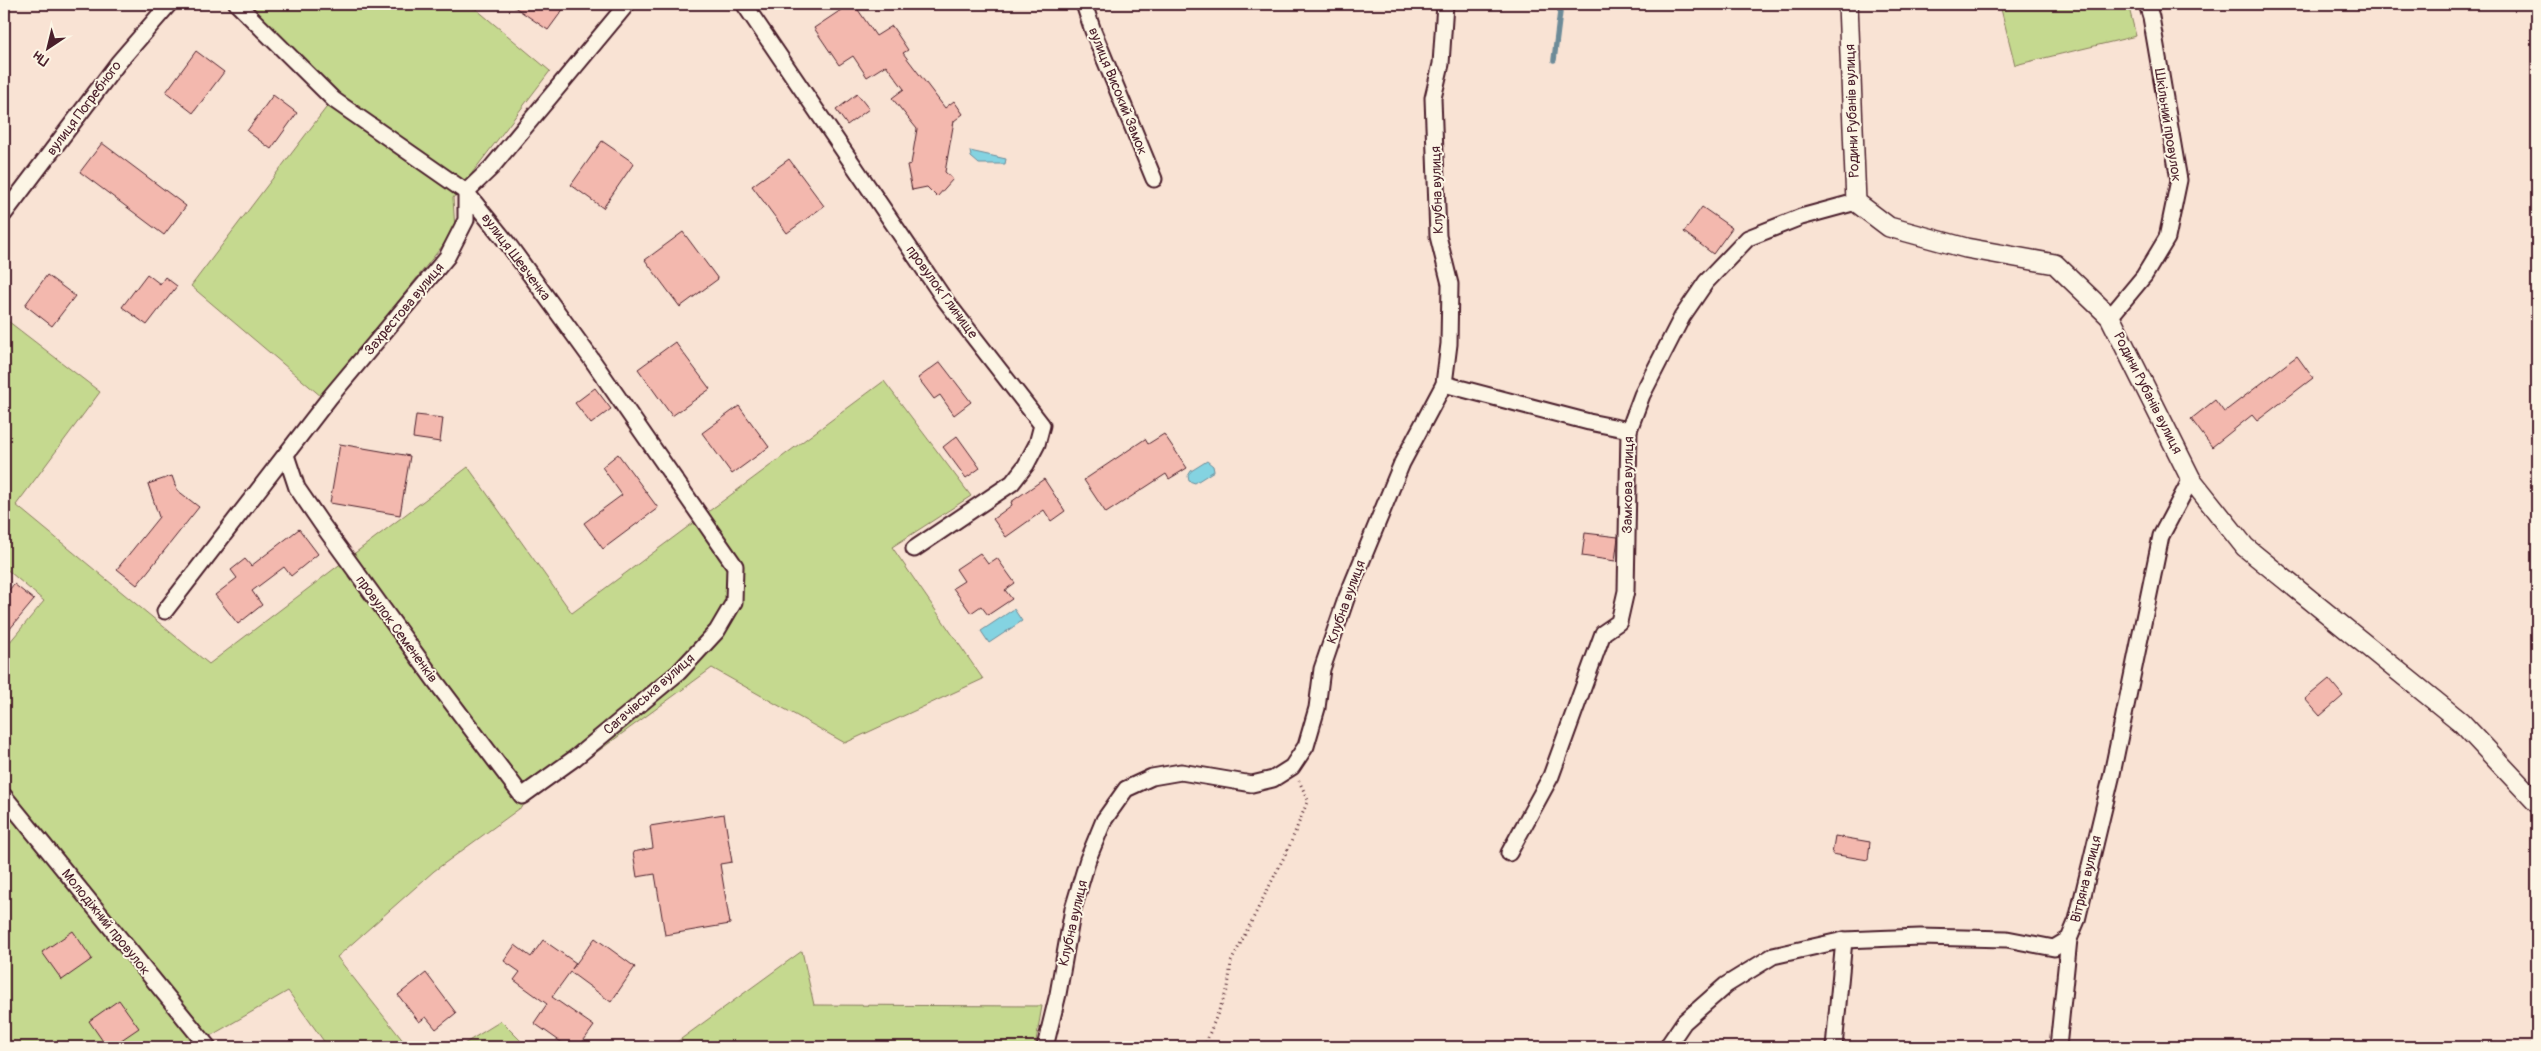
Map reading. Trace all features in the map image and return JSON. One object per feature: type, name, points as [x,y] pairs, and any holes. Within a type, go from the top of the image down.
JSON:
[{"type":"street","name":"вулиця Погребного","points":[[4,214],[118,63],[168,4]]},
{"type":"street","name":"вулиця Шевченка","points":[[237,4],[334,100],[466,192],[508,244],[584,349],[735,566]]},
{"type":"street","points":[[466,192],[491,168],[627,4]]},
{"type":"street","name":"провулок Глинище","points":[[744,4],[945,300],[1042,424],[1037,444],[1026,465],[1012,483],[914,549]]},
{"type":"street","name":"вулиця Високий Замок","points":[[1084,4],[1154,179]]},
{"type":"street","name":"Клубна вулиця","points":[[1046,1047],[1058,994],[1073,909],[1083,876],[1104,820],[1126,789],[1152,777],[1181,772],[1252,784],[1273,778],[1292,767],[1306,746],[1317,708],[1322,669],[1353,582],[1402,463],[1444,384],[1449,344],[1450,284],[1438,236],[1433,98],[1441,64],[1445,4]]},
{"type":"street","name":"Родини Рубанів вулиця","points":[[1848,4],[1856,202],[1889,227],[1966,248],[2055,264],[2110,317],[2192,480],[2245,547],[2461,722],[2537,804]]},
{"type":"street","name":"Шкільний провулок","points":[[2110,317],[2144,276],[2167,238],[2179,180],[2147,4]]},
{"type":"street","name":"Захрестова вулиця","points":[[165,611],[330,397],[448,257],[466,220],[466,192]]},
{"type":"street","name":"Замкова вулиця","points":[[1509,854],[1551,776],[1603,633],[1619,622],[1626,592],[1629,430],[1642,395],[1682,317],[1706,282],[1748,238],[1800,218],[1856,202]]},
{"type":"street","points":[[1444,384],[1589,422],[1629,430]]},
{"type":"street","name":"провулок Семененків","points":[[286,455],[297,488],[316,516],[431,675],[522,796]]},
{"type":"street","name":"Вітряна вулиця","points":[[1667,1047],[1684,1022],[1726,985],[1773,956],[1844,940],[1920,937],[2007,939],[2054,948],[2069,940],[2077,920],[2112,774],[2161,536],[2192,480]]},
{"type":"street","name":"Сагачівська вулиця","points":[[522,796],[575,758],[679,672],[717,631],[734,602],[735,566]]},
{"type":"street","name":"Молодіжний провулок","points":[[4,796],[208,1047]]},
{"type":"street","points":[[1834,1047],[1844,940]]},
{"type":"street","points":[[2058,1047],[2069,940]]},
{"type":"path","points":[[1204,1047],[1228,988],[1231,962],[1289,848],[1308,800],[1292,767]]},
{"type":"green space","points":[[249,4],[470,4],[550,71],[453,198],[455,230],[322,397],[191,286],[329,104]]},
{"type":"green space","points":[[2128,4],[2136,36],[2015,65],[2000,5]]},
{"type":"green space","points":[[4,318],[100,392],[16,505],[209,664],[468,467],[572,613],[884,381],[971,496],[892,547],[983,679],[845,743],[712,668],[434,871],[337,957],[408,1047],[328,1047],[288,991],[191,1047],[4,1047],[4,649],[44,601],[4,567]]},
{"type":"green space","points":[[802,951],[814,1005],[1042,1006],[1035,1047],[670,1047]]},
{"type":"green space","points":[[501,1021],[527,1047],[459,1047]]},
{"type":"water","points":[[970,151],[1006,159],[1005,164],[979,164],[971,157]]},
{"type":"water","points":[[1207,461],[1213,466],[1214,471],[1195,483],[1189,481],[1188,476],[1191,471]]},
{"type":"water","points":[[1014,609],[1022,621],[989,643],[981,631]]},
{"type":"building","points":[[510,4],[567,4],[548,30]]},
{"type":"building","points":[[850,4],[854,4],[876,36],[892,26],[908,50],[903,53],[945,108],[954,101],[963,114],[954,121],[945,172],[953,179],[937,197],[927,187],[912,190],[907,165],[911,164],[917,129],[892,98],[904,89],[886,65],[867,77],[853,56],[839,65],[814,28]]},
{"type":"building","points":[[196,51],[224,72],[193,113],[166,92]]},
{"type":"building","points":[[857,94],[869,109],[847,125],[836,110]]},
{"type":"building","points":[[273,95],[297,113],[271,149],[247,131]]},
{"type":"building","points":[[602,141],[634,163],[603,208],[571,185]]},
{"type":"building","points":[[102,143],[186,206],[164,235],[80,172]]},
{"type":"building","points":[[789,159],[824,206],[787,233],[752,186]]},
{"type":"building","points":[[1702,207],[1732,228],[1713,254],[1684,232]]},
{"type":"building","points":[[683,232],[718,279],[680,307],[645,260]]},
{"type":"building","points":[[147,274],[160,284],[165,277],[177,286],[147,325],[122,307]]},
{"type":"building","points":[[47,275],[75,296],[52,326],[25,305]]},
{"type":"building","points":[[675,342],[710,389],[672,416],[638,369]]},
{"type":"building","points":[[2297,356],[2313,378],[2257,421],[2252,415],[2212,447],[2191,419],[2215,400],[2224,412]]},
{"type":"building","points":[[940,362],[971,402],[954,415],[940,395],[934,399],[918,378]]},
{"type":"building","points":[[595,388],[611,409],[591,424],[575,403]]},
{"type":"building","points":[[739,406],[769,447],[732,474],[702,433]]},
{"type":"building","points":[[416,415],[443,418],[440,442],[413,438]]},
{"type":"building","points":[[1164,434],[1187,468],[1169,479],[1166,474],[1106,513],[1084,480],[1145,439],[1148,444]]},
{"type":"building","points":[[957,436],[980,468],[966,478],[943,447]]},
{"type":"building","points":[[340,444],[410,456],[400,515],[330,503]]},
{"type":"building","points":[[618,454],[658,508],[603,549],[584,523],[622,495],[602,467]]},
{"type":"building","points":[[172,476],[177,490],[199,507],[137,585],[117,569],[159,517],[148,484]]},
{"type":"building","points":[[1044,479],[1065,511],[1051,521],[1044,510],[1006,537],[993,519],[1012,505],[1011,502]]},
{"type":"building","points":[[299,529],[318,554],[291,576],[284,567],[252,591],[262,605],[238,624],[215,595],[237,578],[231,570],[245,559],[251,566]]},
{"type":"building","points":[[1585,533],[1618,537],[1615,561],[1582,556]]},
{"type":"building","points":[[980,553],[988,564],[997,558],[1015,583],[1005,590],[1012,599],[988,615],[981,606],[971,613],[953,588],[964,581],[956,569]]},
{"type":"building","points":[[14,584],[34,600],[4,636],[4,596]]},
{"type":"building","points":[[2329,679],[2343,696],[2320,716],[2305,699]]},
{"type":"building","points":[[724,814],[732,862],[720,864],[730,924],[665,935],[655,874],[637,877],[633,852],[653,848],[650,826]]},
{"type":"building","points":[[1835,836],[1870,842],[1868,860],[1832,854]]},
{"type":"building","points":[[73,931],[92,959],[62,980],[42,952]]},
{"type":"building","points":[[595,938],[635,967],[611,1002],[570,972],[552,997],[594,1026],[579,1047],[568,1047],[534,1023],[547,1004],[514,980],[520,972],[504,961],[515,945],[531,957],[543,940],[576,963],[572,969]]},
{"type":"building","points":[[426,973],[456,1013],[436,1029],[426,1017],[419,1022],[398,995]]},
{"type":"building","points":[[119,1000],[139,1028],[111,1047],[107,1047],[89,1021]]},
{"type":"waterway","points":[[1554,60],[1561,4]]}]
